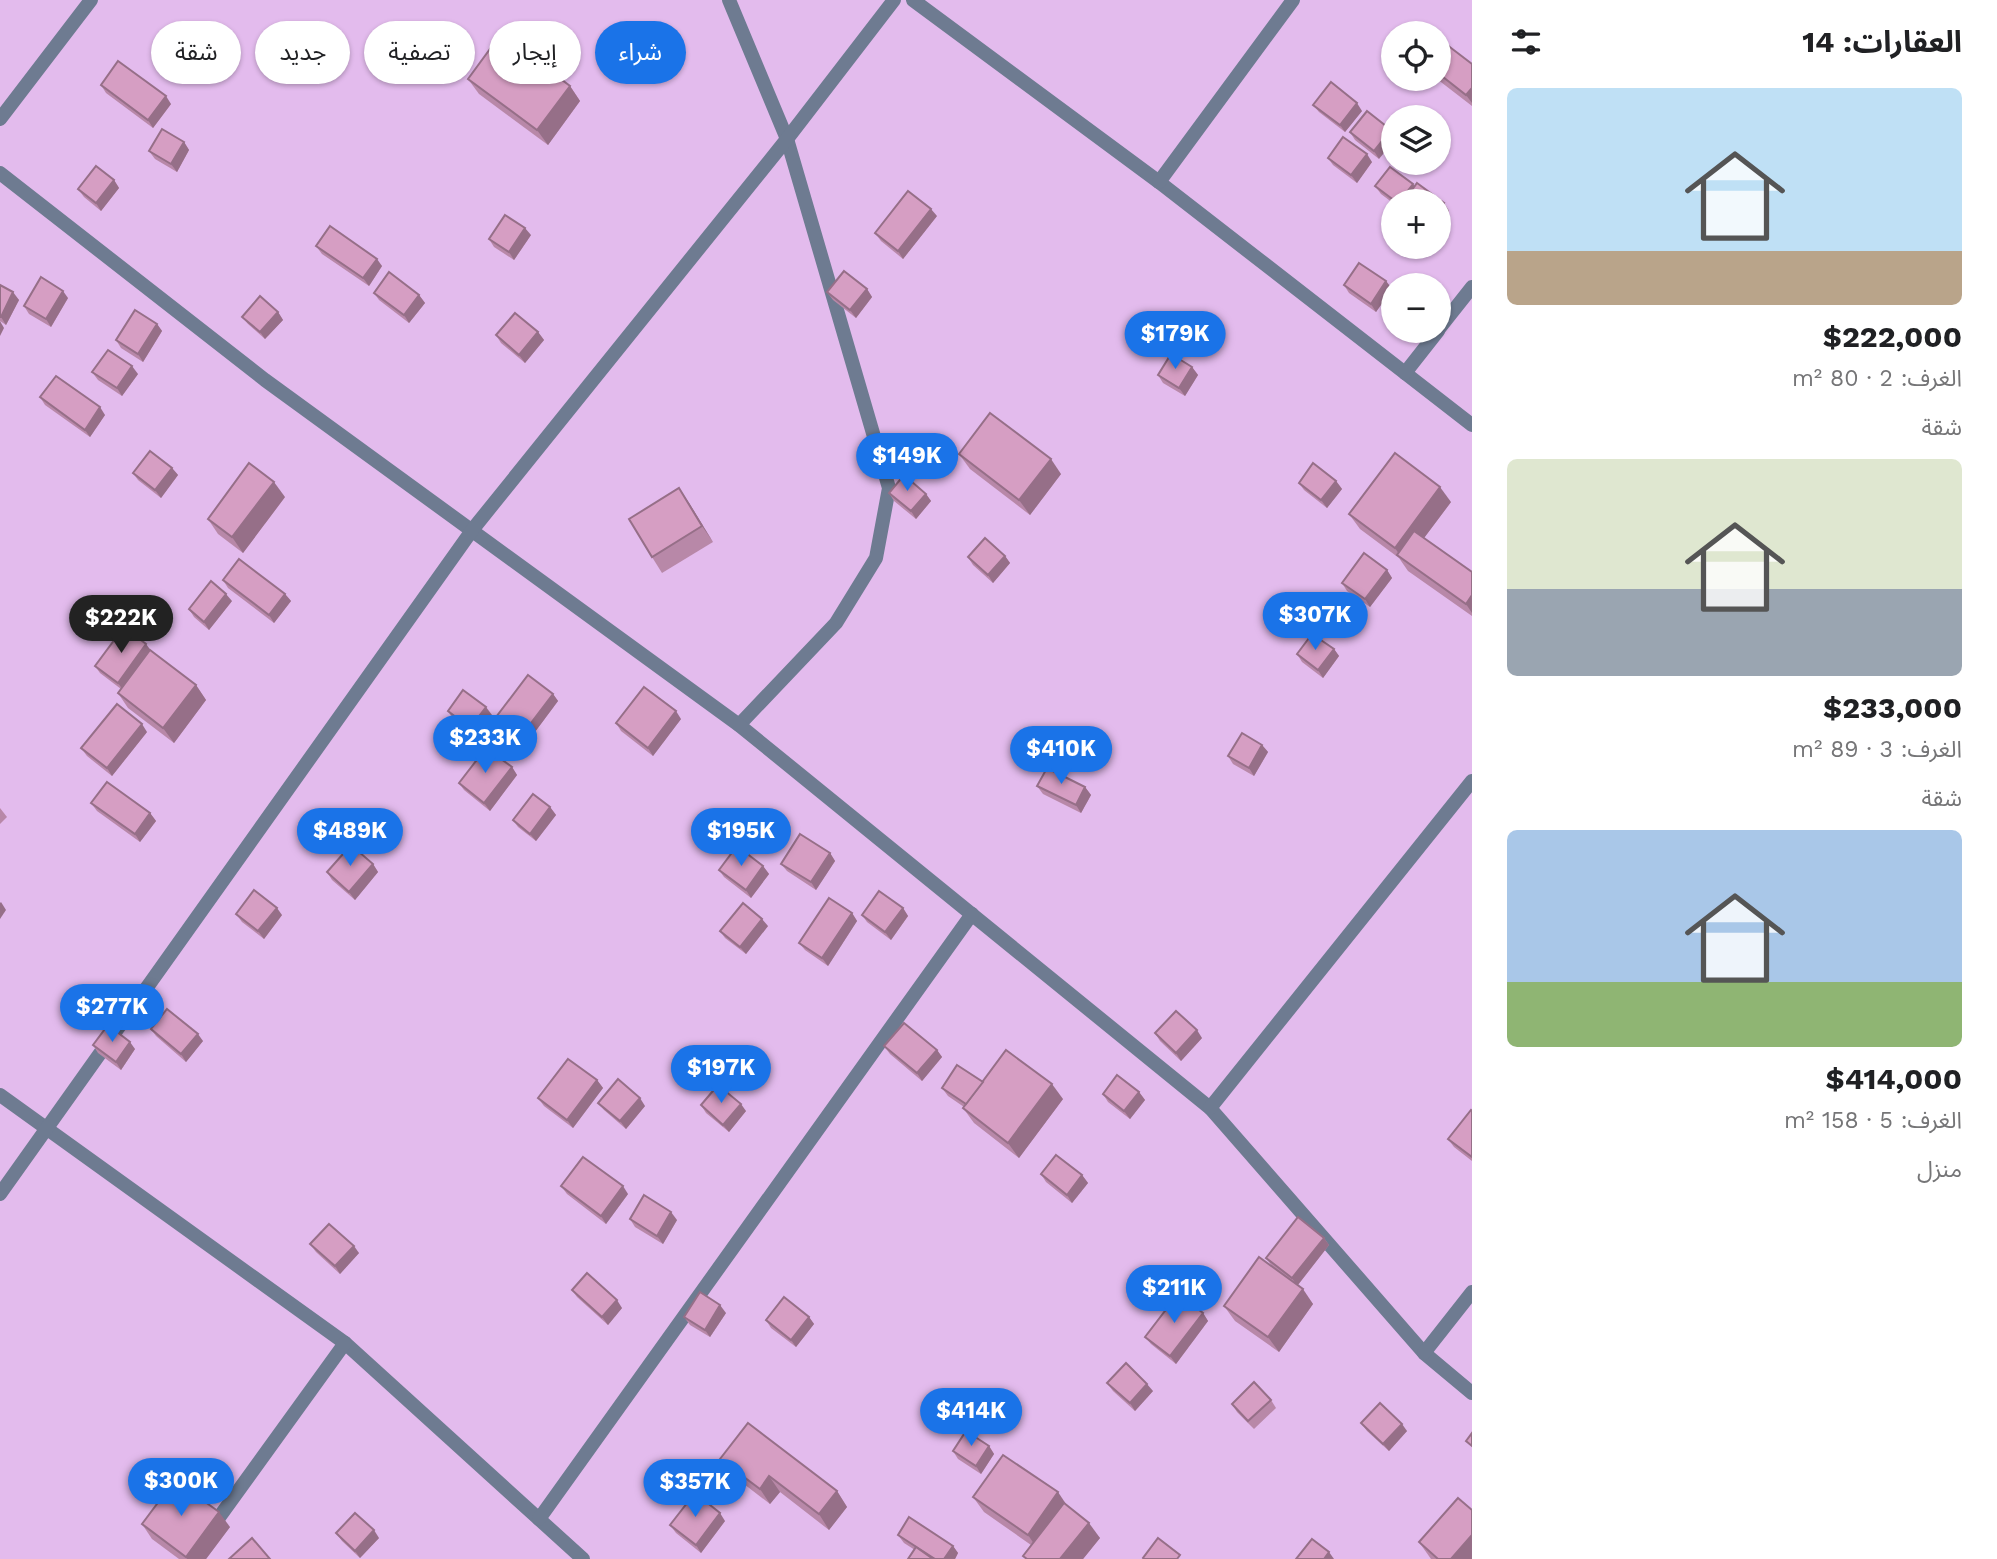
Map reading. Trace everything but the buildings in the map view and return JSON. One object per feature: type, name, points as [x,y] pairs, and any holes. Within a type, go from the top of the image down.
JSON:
[{"type":"street","points":[[0,119],[91,0]]},
{"type":"street","points":[[729,0],[787,139],[889,488],[876,558],[836,623],[739,725]]},
{"type":"street","points":[[0,1194],[49,1129],[473,529],[787,139],[894,0]]},
{"type":"street","points":[[913,0],[1159,182],[1472,425]]},
{"type":"street","points":[[1159,182],[1293,0]]},
{"type":"street","points":[[0,173],[265,380],[739,725],[1210,1108],[1424,1353],[1472,1393]]},
{"type":"street","points":[[1451,314],[1472,287]]},
{"type":"street","points":[[1405,373],[1428,343]]},
{"type":"street","points":[[1210,1108],[1472,781]]},
{"type":"street","points":[[539,1519],[972,914]]},
{"type":"street","points":[[0,1095],[345,1343],[539,1519],[577,1557]]},
{"type":"street","points":[[1424,1353],[1472,1292]]},
{"type":"street","points":[[189,1559],[345,1343]]}]
